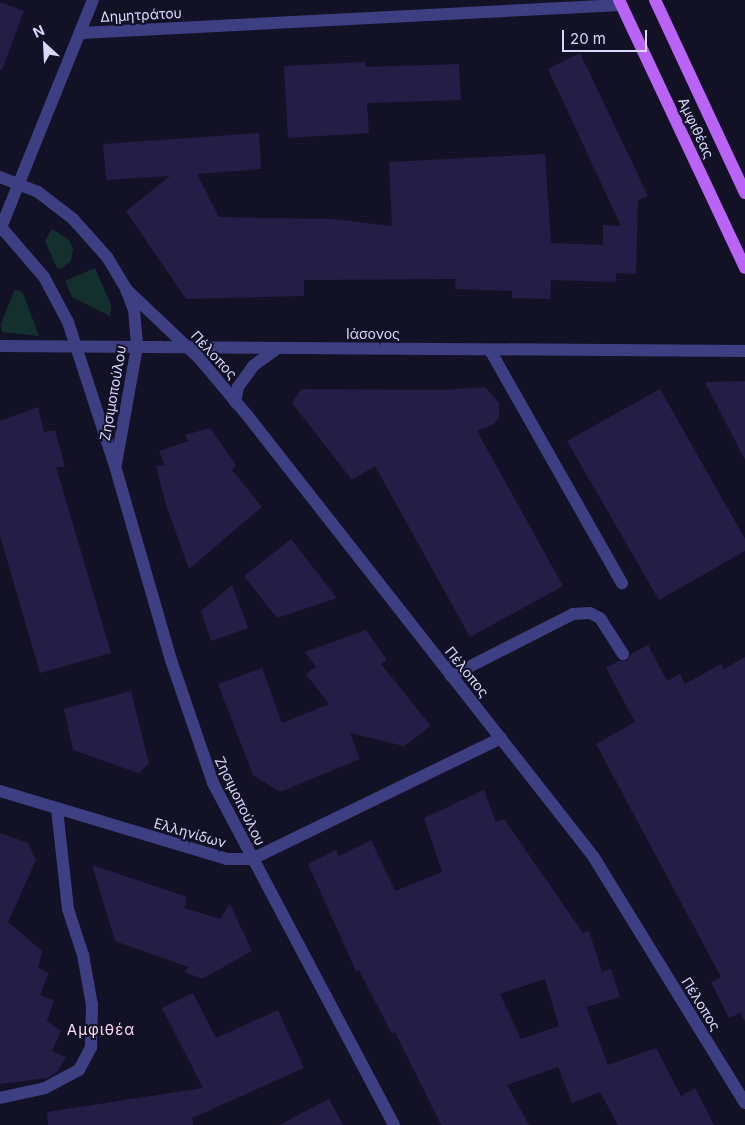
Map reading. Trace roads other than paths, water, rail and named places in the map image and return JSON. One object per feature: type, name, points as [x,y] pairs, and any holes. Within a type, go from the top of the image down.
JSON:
[{"type":"main road","name":"Αμφιθέας","points":[[656,0],[745,193]]},
{"type":"main road","name":"Αμφιθέας","points":[[620,2],[745,268]]},
{"type":"street","points":[[0,228],[93,0]]},
{"type":"street","name":"Δημητράτου","points":[[81,33],[620,2]]},
{"type":"street","name":"Ζησιμοπούλου","points":[[0,177],[38,192],[73,219],[107,257],[126,289],[134,310],[137,347],[116,466]]},
{"type":"street","name":"Ζησιμοπούλου","points":[[0,228],[30,257],[54,293],[76,347],[116,466],[201,752],[252,860],[394,1125]]},
{"type":"street","name":"Πέλοπος","points":[[126,289],[188,347],[235,402],[593,856],[745,1103]]},
{"type":"street","name":"Ιάσονος","points":[[0,346],[745,351]]},
{"type":"street","points":[[235,402],[238,387],[252,366],[278,348]]},
{"type":"street","points":[[490,350],[622,583]]},
{"type":"street","points":[[451,676],[573,614],[590,614],[600,618],[622,654]]},
{"type":"street","name":"Ελληνίδων","points":[[0,791],[57,810],[226,859],[252,860],[501,738]]},
{"type":"street","points":[[0,1098],[45,1088],[79,1070],[92,1047],[92,1005],[82,955],[68,909],[57,810]]},
{"type":"district","name":"Αμφιθέα","points":[[101,1030]]}]
